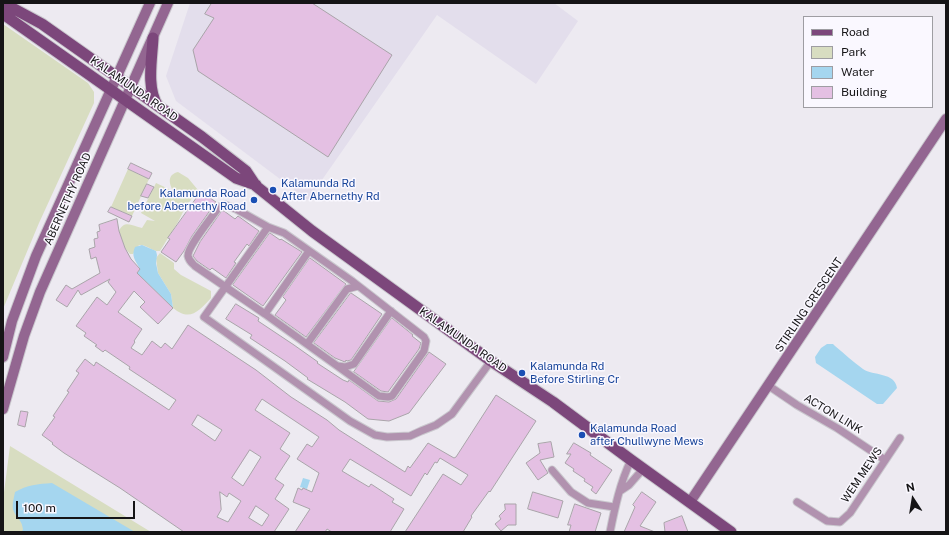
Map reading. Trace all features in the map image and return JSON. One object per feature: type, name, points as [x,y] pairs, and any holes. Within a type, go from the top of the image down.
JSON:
[{"type":"main road","name":"KALAMUNDA ROAD","points":[[3,3],[42,24],[169,113],[246,171],[256,186]]},
{"type":"main road","name":"ABERNETHY ROAD","points":[[3,357],[12,321],[31,269],[150,3]]},
{"type":"main road","name":"ABERNETHY ROAD","points":[[3,409],[24,336],[40,292],[168,3]]},
{"type":"main road","name":"KALAMUNDA ROAD","points":[[3,14],[236,178],[256,186],[312,231],[491,361],[553,402],[731,532]]},
{"type":"main road","points":[[152,38],[151,88],[154,100],[158,106]]},
{"type":"main road","name":"STIRLING CRESCENT","points":[[690,502],[946,120]]},
{"type":"street","points":[[225,205],[236,208],[268,227],[275,228],[309,251],[420,333],[426,341],[424,351],[392,396],[379,396],[195,266],[189,260],[188,256],[190,248],[219,207],[225,205]]},
{"type":"street","points":[[268,227],[204,316],[350,421],[375,435],[387,437],[410,436],[445,420],[452,414],[491,361]]},
{"type":"street","points":[[265,314],[309,251]]},
{"type":"street","points":[[307,344],[346,288],[358,286]]},
{"type":"street","points":[[336,365],[345,367],[354,364],[391,311]]},
{"type":"street","name":"ACTON LINK","points":[[769,386],[886,460]]},
{"type":"street","name":"WEM MEWS","points":[[796,502],[827,521],[840,522],[850,514],[900,438]]},
{"type":"street","points":[[610,532],[614,507],[620,491],[622,479],[631,460]]},
{"type":"street","points":[[620,491],[629,485],[643,469]]},
{"type":"street","points":[[552,470],[571,492],[588,503],[614,507]]},
{"type":"shaded area","points":[[190,3],[554,3],[578,21],[536,84],[437,15],[308,200],[176,101],[166,76]]},
{"type":"green space","points":[[3,24],[88,83],[94,92],[94,103],[39,223],[3,309]]},
{"type":"green space","points":[[128,169],[149,179],[132,216],[111,207]]},
{"type":"green space","points":[[178,172],[188,178],[198,190],[185,208],[160,251],[139,245],[133,254],[130,254],[125,248],[119,231],[121,227],[129,224],[142,228],[147,220],[155,221],[141,213],[156,183],[173,191],[170,180],[174,173]]},
{"type":"green space","points":[[160,253],[174,263],[174,269],[181,275],[211,291],[211,298],[198,311],[184,314],[173,308],[171,294],[158,273],[156,258]]},
{"type":"green space","points":[[10,446],[151,532],[3,532],[3,500]]},
{"type":"water","points":[[142,245],[156,251],[158,273],[171,294],[173,308],[137,273],[140,269],[133,253],[135,247]]},
{"type":"water","points":[[827,344],[833,344],[863,369],[892,379],[897,388],[883,404],[877,404],[816,363],[815,357],[821,348]]},
{"type":"water","points":[[303,478],[310,480],[307,489],[300,487]]},
{"type":"water","points":[[52,483],[135,532],[21,532],[23,530],[22,524],[14,512],[13,507],[15,492],[33,485]]},
{"type":"building","points":[[212,3],[312,3],[392,55],[328,157],[198,71],[193,50],[214,18],[205,14]]},
{"type":"building","points":[[131,163],[152,173],[149,179],[128,169]]},
{"type":"building","points":[[147,184],[154,187],[148,198],[141,196]]},
{"type":"building","points":[[201,192],[216,202],[176,262],[161,252],[170,239],[168,238]]},
{"type":"building","points":[[111,207],[132,216],[129,222],[108,212]]},
{"type":"building","points":[[222,211],[235,219],[238,216],[259,231],[249,246],[247,244],[234,262],[236,263],[226,278],[212,268],[210,270],[197,261],[193,256],[200,242]]},
{"type":"building","points":[[117,219],[119,231],[125,248],[131,259],[140,269],[137,273],[173,308],[158,324],[140,307],[145,302],[134,291],[118,312],[142,329],[131,348],[142,355],[152,341],[161,348],[165,343],[172,349],[188,325],[256,370],[291,397],[327,420],[339,430],[405,472],[408,466],[410,468],[428,443],[454,458],[456,457],[496,395],[536,421],[490,492],[489,491],[471,516],[472,517],[463,532],[405,532],[443,474],[461,485],[468,475],[440,458],[437,463],[435,462],[427,475],[425,473],[411,496],[350,459],[342,471],[369,487],[371,484],[394,499],[392,502],[404,509],[390,532],[332,532],[327,529],[325,532],[295,532],[310,509],[293,502],[298,488],[302,490],[303,488],[312,492],[319,473],[297,459],[307,444],[312,447],[319,437],[262,399],[255,410],[290,433],[280,449],[290,456],[275,479],[284,485],[275,499],[289,509],[274,532],[184,532],[120,488],[64,453],[42,435],[55,417],[53,416],[69,392],[67,391],[79,373],[76,371],[85,359],[94,366],[96,362],[169,410],[176,400],[129,369],[130,367],[105,350],[103,352],[95,346],[97,345],[84,336],[86,333],[76,326],[97,297],[107,305],[116,292],[108,282],[110,279],[81,295],[78,290],[67,307],[56,300],[66,285],[72,289],[100,273],[96,257],[91,259],[89,249],[95,247],[94,239],[98,238],[97,232],[100,231],[99,225]],"holes":[[[198,415],[222,430],[215,441],[192,425]],[[250,450],[261,457],[243,486],[232,478]],[[220,492],[227,497],[229,493],[241,501],[228,522],[217,517],[221,510]],[[256,506],[269,515],[262,526],[249,518]]]},
{"type":"building","points":[[270,233],[302,252],[263,306],[233,285]]},
{"type":"building","points":[[310,258],[346,284],[306,337],[275,315],[286,300],[283,297]]},
{"type":"building","points":[[351,293],[382,314],[351,360],[346,360],[345,362],[335,358],[314,343]]},
{"type":"building","points":[[236,304],[259,318],[258,321],[318,362],[317,363],[343,380],[348,382],[349,380],[378,401],[389,402],[396,399],[429,352],[446,364],[409,413],[389,421],[368,419],[345,402],[307,379],[308,378],[285,361],[250,338],[252,335],[226,319]]},
{"type":"building","points":[[392,318],[421,343],[419,349],[388,392],[381,391],[354,372]]},
{"type":"building","points":[[21,411],[28,412],[25,427],[18,425]]},
{"type":"building","points":[[551,442],[554,457],[540,460],[548,473],[538,480],[526,463],[540,453],[538,444]]},
{"type":"building","points":[[574,443],[591,453],[590,455],[612,470],[596,494],[591,490],[593,487],[584,481],[585,479],[573,471],[574,469],[565,463],[571,454],[567,454]]},
{"type":"building","points":[[533,492],[563,501],[558,518],[528,509]]},
{"type":"building","points":[[642,492],[656,502],[640,526],[655,532],[624,532],[635,507],[633,505]]},
{"type":"building","points":[[505,504],[516,504],[516,525],[508,525],[501,531],[495,524],[501,519],[499,516],[505,510]]},
{"type":"building","points":[[575,504],[601,513],[595,532],[569,532],[571,525],[568,525]]},
{"type":"building","points":[[682,516],[688,532],[665,532],[664,523]]},
{"type":"place","name":"Kalamunda Rd After Abernethy Rd","points":[[273,190]]},
{"type":"place","name":"Kalamunda Road before Abernethy Road","points":[[254,200]]},
{"type":"place","name":"Kalamunda Rd Before Stirling Cr","points":[[522,373]]},
{"type":"place","name":"Kalamunda Road after Chullwyne Mews","points":[[582,435]]}]
